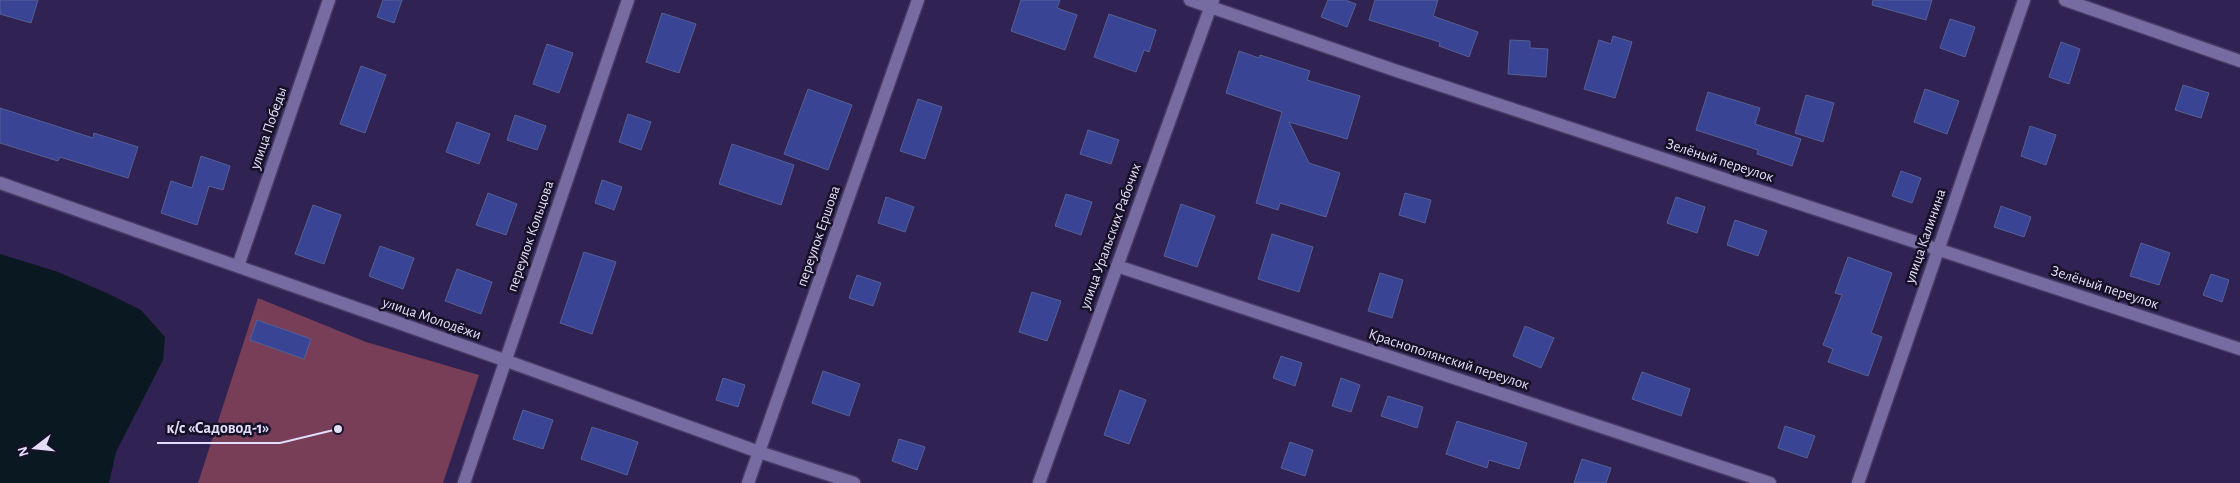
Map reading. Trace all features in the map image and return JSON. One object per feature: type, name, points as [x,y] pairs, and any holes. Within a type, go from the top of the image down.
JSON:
[{"type":"street","name":"улица Победы","points":[[238,266],[329,0]]},
{"type":"street","name":"переулок Кольцова","points":[[464,483],[504,360],[628,0]]},
{"type":"street","name":"переулок Ершова","points":[[748,483],[918,0]]},
{"type":"street","name":"Зелёный переулок","points":[[1190,0],[1212,4],[1406,74],[2240,349]]},
{"type":"street","name":"улица Калинина","points":[[1858,483],[2024,0]]},
{"type":"street","points":[[2065,0],[2240,61]]},
{"type":"street","name":"улица Уральских Рабочих","points":[[1039,483],[1212,4]]},
{"type":"street","name":"улица Молодёжи","points":[[0,183],[504,360],[759,452],[854,483]]},
{"type":"street","name":"Краснополянский переулок","points":[[1117,266],[1770,483]]},
{"type":"shaded area","points":[[258,298],[366,342],[479,375],[443,483],[198,483]]},
{"type":"water","points":[[0,254],[58,272],[141,310],[165,337],[163,360],[116,452],[109,483],[0,483]]},
{"type":"building","points":[[0,0],[38,0],[31,23],[0,14]]},
{"type":"building","points":[[383,0],[402,0],[394,23],[377,17]]},
{"type":"building","points":[[1021,0],[1060,0],[1057,8],[1077,15],[1065,50],[1011,31]]},
{"type":"building","points":[[1328,0],[1345,0],[1356,4],[1347,27],[1321,17]]},
{"type":"building","points":[[1375,0],[1438,0],[1433,16],[1478,32],[1469,57],[1439,46],[1440,42],[1369,20]]},
{"type":"building","points":[[1873,0],[1932,0],[1926,20],[1872,5]]},
{"type":"building","points":[[662,13],[696,24],[679,73],[646,62]]},
{"type":"building","points":[[1109,14],[1156,30],[1149,52],[1144,50],[1136,72],[1094,57]]},
{"type":"building","points":[[1950,19],[1975,27],[1965,57],[1940,48]]},
{"type":"building","points":[[1613,36],[1632,42],[1615,98],[1584,89],[1599,40],[1611,44]]},
{"type":"building","points":[[1510,40],[1530,41],[1530,48],[1548,49],[1546,77],[1508,74]]},
{"type":"building","points":[[2061,42],[2080,49],[2069,84],[2049,77]]},
{"type":"building","points":[[547,44],[573,53],[559,93],[533,84]]},
{"type":"building","points":[[1239,51],[1259,58],[1260,55],[1310,71],[1307,80],[1360,96],[1347,139],[1289,122],[1309,163],[1340,173],[1326,217],[1280,203],[1278,210],[1256,203],[1282,112],[1226,93]]},
{"type":"building","points":[[361,66],[386,75],[365,133],[340,124]]},
{"type":"building","points":[[2183,85],[2209,93],[2201,118],[2175,110]]},
{"type":"building","points":[[808,89],[852,105],[828,170],[784,154]]},
{"type":"building","points":[[1925,89],[1959,101],[1947,134],[1914,122]]},
{"type":"building","points":[[1708,92],[1760,108],[1755,124],[1801,139],[1792,166],[1757,154],[1758,150],[1696,130]]},
{"type":"building","points":[[1806,95],[1834,103],[1823,142],[1795,133]]},
{"type":"building","points":[[918,99],[942,107],[925,159],[900,151]]},
{"type":"building","points":[[0,108],[93,138],[94,133],[138,147],[128,178],[60,157],[58,161],[0,143]]},
{"type":"building","points":[[628,114],[651,122],[641,150],[619,142]]},
{"type":"building","points":[[515,115],[546,126],[537,150],[507,140]]},
{"type":"building","points":[[457,122],[490,134],[479,164],[446,152]]},
{"type":"building","points":[[2030,126],[2056,135],[2046,165],[2021,156]]},
{"type":"building","points":[[1088,130],[1119,140],[1111,164],[1080,154]]},
{"type":"building","points":[[732,144],[794,165],[781,205],[719,184]]},
{"type":"building","points":[[201,156],[230,166],[223,190],[209,186],[197,225],[161,213],[171,181],[192,188]]},
{"type":"building","points":[[1901,171],[1921,178],[1912,203],[1892,196]]},
{"type":"building","points":[[602,180],[622,187],[614,210],[595,203]]},
{"type":"building","points":[[488,193],[517,204],[506,235],[476,225]]},
{"type":"building","points":[[1405,193],[1431,200],[1425,223],[1399,215]]},
{"type":"building","points":[[1066,194],[1092,202],[1081,235],[1055,226]]},
{"type":"building","points":[[886,197],[914,207],[905,232],[878,223]]},
{"type":"building","points":[[1676,197],[1705,207],[1697,233],[1667,223]]},
{"type":"building","points":[[1181,204],[1215,216],[1197,267],[1164,256]]},
{"type":"building","points":[[313,205],[341,215],[324,264],[295,254]]},
{"type":"building","points":[[2001,206],[2031,217],[2024,237],[1994,227]]},
{"type":"building","points":[[1735,220],[1767,231],[1758,256],[1727,245]]},
{"type":"building","points":[[1272,234],[1313,247],[1299,292],[1258,279]]},
{"type":"building","points":[[2141,243],[2170,253],[2159,285],[2130,276]]},
{"type":"building","points":[[380,246],[414,258],[403,289],[369,276]]},
{"type":"building","points":[[584,252],[616,262],[592,334],[560,323]]},
{"type":"building","points":[[1848,257],[1892,273],[1871,333],[1882,337],[1868,376],[1828,362],[1833,349],[1823,345],[1842,295],[1835,293]]},
{"type":"building","points":[[457,269],[492,282],[481,314],[445,301]]},
{"type":"building","points":[[1380,273],[1403,280],[1392,318],[1368,311]]},
{"type":"building","points":[[2211,274],[2229,280],[2222,302],[2203,295]]},
{"type":"building","points":[[857,275],[881,283],[873,306],[849,298]]},
{"type":"building","points":[[1032,292],[1061,301],[1047,341],[1019,332]]},
{"type":"building","points":[[257,320],[311,339],[304,359],[250,340]]},
{"type":"building","points":[[1525,326],[1554,338],[1541,368],[1513,356]]},
{"type":"building","points":[[1281,356],[1302,363],[1295,386],[1273,378]]},
{"type":"building","points":[[823,371],[860,384],[849,416],[812,403]]},
{"type":"building","points":[[1642,372],[1690,389],[1681,416],[1632,399]]},
{"type":"building","points":[[723,378],[745,385],[738,407],[716,400]]},
{"type":"building","points":[[1341,378],[1360,385],[1351,412],[1332,406]]},
{"type":"building","points":[[1120,390],[1146,400],[1129,444],[1104,435]]},
{"type":"building","points":[[1388,396],[1423,407],[1417,428],[1381,416]]},
{"type":"building","points":[[523,410],[553,420],[543,449],[513,439]]},
{"type":"building","points":[[1457,421],[1527,443],[1519,469],[1489,460],[1487,468],[1446,454]]},
{"type":"building","points":[[1785,426],[1815,436],[1807,458],[1778,448]]},
{"type":"building","points":[[592,427],[638,442],[627,475],[581,459]]},
{"type":"building","points":[[899,439],[925,447],[917,470],[892,461]]},
{"type":"building","points":[[1290,442],[1313,450],[1305,476],[1281,468]]},
{"type":"building","points":[[1582,459],[1611,468],[1606,483],[1574,483]]},
{"type":"place","name":"к/с «Садовод-1»","points":[[338,429]]}]
